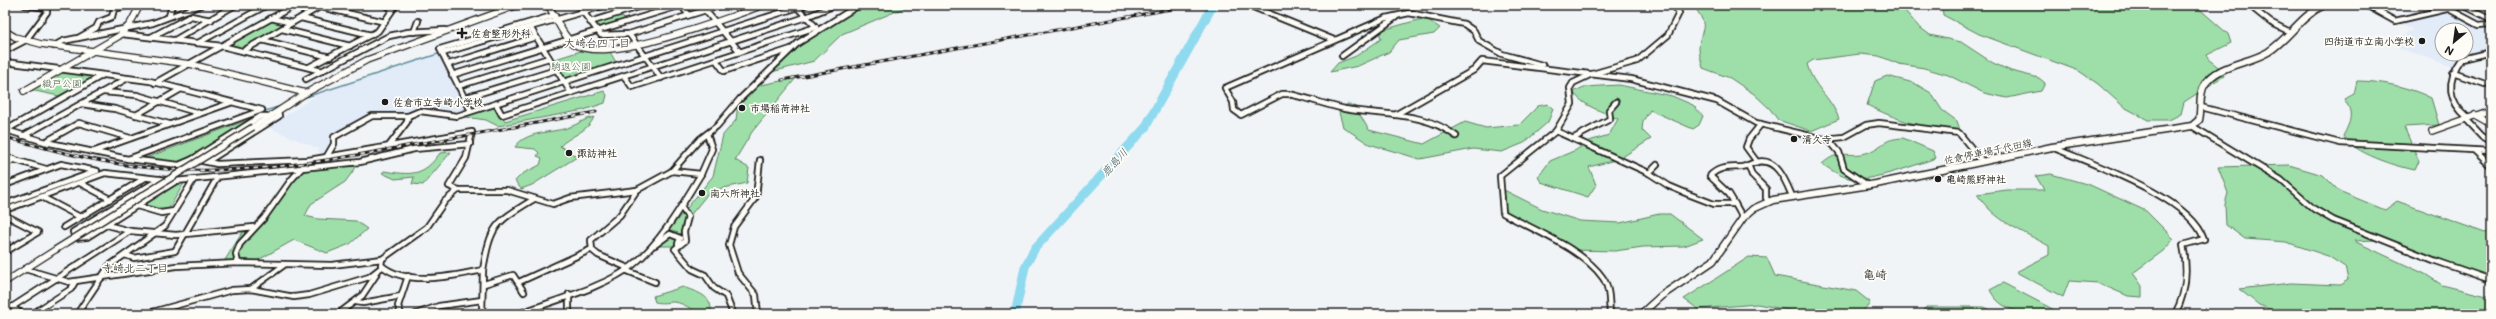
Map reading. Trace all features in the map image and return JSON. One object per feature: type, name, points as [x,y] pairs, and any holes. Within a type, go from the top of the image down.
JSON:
[{"type":"main road","points":[[2192,126],[2199,120],[2201,90],[2208,80],[2222,72],[2267,53],[2303,15],[2324,5]]},
{"type":"main road","name":"佐倉停車場千代田線","points":[[1640,314],[1661,296],[1713,261],[1743,218],[1769,202],[1792,196],[1869,186],[2052,147],[2177,130],[2192,126]]},
{"type":"street","points":[[5,51],[26,40],[48,12],[47,8],[44,6],[28,7],[25,5]]},
{"type":"street","points":[[77,38],[96,28],[99,22],[112,17],[114,9],[130,5]]},
{"type":"street","points":[[24,90],[122,34],[140,5]]},
{"type":"street","points":[[169,16],[172,5]]},
{"type":"street","points":[[54,46],[63,41],[153,23],[202,5]]},
{"type":"street","points":[[175,40],[235,5]]},
{"type":"street","points":[[198,43],[267,5]]},
{"type":"street","points":[[155,83],[295,5]]},
{"type":"street","points":[[309,68],[378,31],[394,7],[386,5]]},
{"type":"street","points":[[5,282],[306,93],[367,60],[518,5]]},
{"type":"street","points":[[548,5],[571,39],[582,47],[596,50],[616,49],[637,45],[764,5]]},
{"type":"street","points":[[441,51],[556,17],[583,12],[606,5]]},
{"type":"street","points":[[590,22],[645,5]]},
{"type":"street","points":[[452,75],[681,5],[689,15]]},
{"type":"street","points":[[583,12],[597,31],[602,35],[610,36],[629,34],[722,5]]},
{"type":"street","points":[[327,156],[334,144],[334,137],[372,116],[408,116],[420,111],[457,116],[723,31],[796,6],[805,5]]},
{"type":"street","points":[[496,104],[502,116],[732,42],[806,17],[835,5]]},
{"type":"street","points":[[193,158],[217,164],[309,160],[472,132],[466,158],[449,186],[458,190],[507,190],[553,204],[570,198],[637,190],[672,171],[700,138],[707,134],[728,115],[740,99],[765,73],[803,39],[859,5]]},
{"type":"street","points":[[1248,5],[1334,40]]},
{"type":"street","points":[[1610,314],[1604,280],[1599,274],[1574,253],[1503,213],[1500,176],[1501,172],[1556,131],[1572,104],[1570,88],[1573,83],[1592,74],[1637,61],[1666,37],[1679,13],[1674,5]]},
{"type":"street","points":[[2249,5],[2270,22],[2288,31]]},
{"type":"street","points":[[2366,5],[2395,21],[2464,5],[2491,19]]},
{"type":"street","points":[[2374,9],[2392,5]]},
{"type":"street","points":[[2443,5],[2479,25],[2490,25]]},
{"type":"street","points":[[2486,5],[2491,7]]},
{"type":"street","points":[[243,51],[322,6],[385,22]]},
{"type":"street","points":[[624,76],[632,88],[816,27],[796,6]]},
{"type":"street","points":[[705,10],[740,52]]},
{"type":"street","points":[[1456,136],[1450,130],[1434,124],[1395,115],[1346,109],[1282,94],[1241,115],[1234,110],[1233,102],[1225,88],[1226,85],[1334,40],[1409,13],[1421,14],[1464,24],[1472,28],[1478,35],[1479,41],[1490,49],[1553,69]]},
{"type":"street","points":[[151,37],[191,16],[211,20]]},
{"type":"street","points":[[1342,56],[1398,16]]},
{"type":"street","points":[[441,51],[530,28],[556,17]]},
{"type":"street","points":[[271,18],[292,23]]},
{"type":"street","points":[[300,18],[371,35]]},
{"type":"street","points":[[414,32],[418,21]]},
{"type":"street","points":[[530,28],[571,93]]},
{"type":"street","points":[[282,29],[350,46]]},
{"type":"street","points":[[306,79],[389,36],[414,32],[446,30]]},
{"type":"street","points":[[5,31],[26,40],[54,46],[190,64],[306,93]]},
{"type":"street","points":[[122,34],[222,46],[322,71]]},
{"type":"street","points":[[629,34],[661,78]]},
{"type":"street","points":[[449,64],[536,37]]},
{"type":"street","points":[[262,40],[330,56]]},
{"type":"street","points":[[716,60],[724,71],[794,48]]},
{"type":"street","points":[[441,51],[449,64],[452,75],[471,112]]},
{"type":"street","points":[[2491,52],[2462,59],[2449,80],[2449,97],[2458,111],[2482,136],[2491,141]]},
{"type":"street","points":[[458,86],[549,58]]},
{"type":"street","points":[[1395,115],[1474,70],[1482,61],[1592,74],[1608,78],[1631,79],[1652,86],[1717,101],[1748,121],[1829,140],[1844,137],[1866,126],[1897,124],[1959,133],[1982,161]]},
{"type":"street","points":[[5,62],[155,83],[262,110],[128,159]]},
{"type":"street","points":[[464,98],[556,70]]},
{"type":"street","points":[[2453,73],[2485,84]]},
{"type":"street","points":[[103,76],[6,130],[45,142],[137,162],[178,165],[193,158],[261,116],[271,116]]},
{"type":"street","points":[[23,136],[127,79]]},
{"type":"street","points":[[136,115],[181,89]]},
{"type":"street","points":[[104,92],[137,95],[200,113]]},
{"type":"street","points":[[92,152],[230,102]]},
{"type":"street","points":[[1574,138],[1610,119],[1609,110],[1616,102]]},
{"type":"street","points":[[82,104],[136,115],[169,124]]},
{"type":"street","points":[[2201,107],[2241,119],[2340,143],[2491,151]]},
{"type":"street","points":[[2432,131],[2491,110]]},
{"type":"street","points":[[208,161],[279,116],[278,111]]},
{"type":"street","points":[[388,147],[407,122],[408,116]]},
{"type":"street","points":[[2475,116],[2491,124]]},
{"type":"street","points":[[45,142],[79,123],[130,138]]},
{"type":"street","points":[[1762,124],[1749,139],[1746,147],[1756,162],[1775,166],[1782,173],[1792,196]]},
{"type":"street","points":[[2192,126],[2281,180],[2314,209],[2333,220],[2436,261],[2491,280]]},
{"type":"street","points":[[1556,131],[1650,173],[1669,186],[1708,202],[1735,204]]},
{"type":"street","points":[[645,253],[681,207],[701,174],[713,146],[712,139],[707,134]]},
{"type":"street","points":[[1829,140],[1839,152],[1844,169],[1869,186]]},
{"type":"street","points":[[5,210],[105,173],[176,181],[217,178],[360,162],[414,149],[470,144]]},
{"type":"street","points":[[2052,147],[2153,191],[2168,199],[2197,223],[2204,239],[2183,245],[2186,258],[2186,284],[2183,300],[2175,314]]},
{"type":"street","points":[[2475,151],[2491,166]]},
{"type":"street","points":[[5,157],[46,169]]},
{"type":"street","points":[[5,165],[12,159]]},
{"type":"street","points":[[238,263],[236,255],[238,247],[254,227],[264,219],[299,169],[309,160]]},
{"type":"street","points":[[758,314],[756,295],[744,284],[734,268],[730,245],[733,228],[756,198],[760,160]]},
{"type":"street","points":[[1743,218],[1731,193],[1712,181],[1710,176],[1726,166],[1749,167],[1756,162]]},
{"type":"street","points":[[5,185],[61,164],[96,171],[5,204]]},
{"type":"street","points":[[1650,173],[1657,165]]},
{"type":"street","points":[[1749,167],[1752,175],[1766,189],[1766,198],[1769,202]]},
{"type":"street","points":[[672,171],[701,174]]},
{"type":"street","points":[[64,227],[145,178]]},
{"type":"street","points":[[125,255],[134,258],[175,251],[217,178]]},
{"type":"street","points":[[74,238],[73,232],[160,179]]},
{"type":"street","points":[[77,314],[108,266],[165,226],[194,179]]},
{"type":"street","points":[[74,238],[87,237],[176,181]]},
{"type":"street","points":[[80,183],[110,199]]},
{"type":"street","points":[[25,269],[56,279],[75,282],[176,266],[238,263],[284,265],[332,264],[382,259],[427,227],[437,215],[445,201],[458,190]]},
{"type":"street","points":[[637,190],[620,215],[593,235],[591,240],[592,249],[598,255],[654,282]]},
{"type":"street","points":[[42,197],[80,217]]},
{"type":"street","points":[[482,314],[484,284],[483,270],[488,240],[501,219],[534,199]]},
{"type":"street","points":[[137,206],[161,213],[174,211]]},
{"type":"street","points":[[676,248],[685,241],[684,232],[688,218],[681,207]]},
{"type":"street","points":[[5,215],[38,232],[5,252]]},
{"type":"street","points":[[107,225],[153,235],[185,236],[254,227]]},
{"type":"street","points":[[22,314],[12,307],[130,231]]},
{"type":"street","points":[[518,314],[602,282],[627,269],[670,234],[680,238],[676,251],[692,269],[705,275],[714,288],[726,296],[733,314]]},
{"type":"street","points":[[519,282],[592,249]]},
{"type":"street","points":[[382,259],[383,268]]},
{"type":"street","points":[[251,289],[284,265]]},
{"type":"street","points":[[383,268],[408,276],[449,277],[483,270]]},
{"type":"street","points":[[145,314],[219,292],[251,289],[288,296],[304,296],[369,277],[383,268]]},
{"type":"street","points":[[338,314],[362,296],[372,279],[383,268]]},
{"type":"street","points":[[484,284],[513,275],[519,282],[524,292]]},
{"type":"street","points":[[400,314],[398,306],[400,296],[408,276]]},
{"type":"street","points":[[32,314],[71,289],[75,282]]},
{"type":"street","points":[[569,294],[569,314]]},
{"type":"street","points":[[356,302],[363,303],[400,296]]},
{"type":"street","points":[[416,314],[439,306],[482,300]]},
{"type":"shaded area","name":"四街道市立南小学校","points":[[2447,10],[2472,22],[2434,22],[2434,60],[2399,48],[2406,33],[2413,30],[2398,21]]},
{"type":"shaded area","name":"四街道市立南小学校","points":[[2474,23],[2482,27],[2491,27],[2491,50],[2474,54]]},
{"type":"shaded area","name":"佐倉市立寺崎小学校","points":[[439,53],[468,111],[459,115],[420,110],[408,115],[378,115],[333,136],[329,150],[324,154],[318,152],[319,149],[267,127],[319,94]]},
{"type":"shaded area","name":"四街道市立南小学校","points":[[2439,62],[2457,62],[2453,67]]},
{"type":"green space","points":[[863,5],[911,5],[842,34],[814,61],[768,73],[804,40]]},
{"type":"green space","points":[[1693,5],[1900,5],[1918,26],[1930,35],[1961,42],[1993,63],[2011,71],[2039,78],[2045,83],[2041,91],[2007,98],[1984,93],[1948,75],[1924,68],[1899,64],[1879,56],[1860,54],[1813,60],[1807,64],[1813,79],[1832,105],[1839,119],[1811,131],[1778,120],[1770,109],[1754,94],[1730,78],[1703,68],[1699,49],[1703,24],[1699,13]]},
{"type":"green space","points":[[1942,5],[2195,5],[2228,34],[2231,43],[2207,55],[2208,59],[2222,70],[2224,76],[2184,102],[2181,114],[2169,120],[2148,120],[2124,107],[2098,84],[2079,71],[1979,34],[1943,15]]},
{"type":"green space","points":[[620,13],[625,21],[598,29],[594,22]]},
{"type":"green space","points":[[270,20],[288,23],[242,49],[227,45]]},
{"type":"green space","points":[[1418,20],[1428,20],[1440,28],[1434,34],[1399,40],[1389,52],[1358,66],[1330,72],[1338,63],[1356,56],[1381,39],[1379,31]]},
{"type":"green space","name":"駒返公園","points":[[584,50],[610,52],[617,64],[564,79],[552,60]]},
{"type":"green space","name":"織戸公園","points":[[62,71],[98,76],[59,96],[30,90]]},
{"type":"green space","points":[[1887,76],[1914,83],[1931,93],[1942,110],[1957,121],[1960,130],[1947,130],[1912,123],[1901,120],[1867,105],[1875,81]]},
{"type":"green space","points":[[796,78],[752,132],[735,160],[749,168],[747,183],[710,191],[684,223],[678,246],[656,246],[713,176],[723,135],[736,120],[738,103],[756,86]]},
{"type":"green space","points":[[2357,81],[2395,85],[2431,98],[2439,125],[2404,127],[2419,161],[2415,170],[2386,162],[2365,153],[2348,142],[2343,136],[2348,126],[2350,117],[2349,109],[2344,99],[2354,94]]},
{"type":"green space","points":[[1619,85],[1672,96],[1693,105],[1703,116],[1699,125],[1693,129],[1650,110],[1643,121],[1642,130],[1651,139],[1619,159],[1589,167],[1596,185],[1588,197],[1541,182],[1538,177],[1550,161],[1576,150],[1589,141],[1609,135],[1618,119],[1583,102],[1573,92],[1584,87]]},
{"type":"green space","points":[[604,91],[607,95],[605,103],[584,110],[498,126],[486,120],[459,116],[496,105],[505,121]]},
{"type":"green space","points":[[1348,104],[1355,107],[1369,130],[1424,144],[1465,122],[1486,128],[1519,125],[1538,106],[1548,104],[1553,109],[1548,122],[1524,143],[1502,152],[1473,149],[1420,159],[1369,144],[1343,127],[1338,109]]},
{"type":"green space","points":[[261,115],[183,163],[140,160]]},
{"type":"green space","points":[[594,117],[592,122],[584,130],[560,146],[577,157],[532,185],[521,189],[515,181],[522,174],[540,165],[542,158],[537,156],[539,153],[535,149],[515,147],[520,142],[532,135],[561,130]]},
{"type":"green space","points":[[1903,138],[1933,151],[1936,158],[1895,172],[1862,179],[1846,178],[1822,164],[1835,156],[1862,154],[1869,152],[1888,141]]},
{"type":"green space","points":[[451,152],[423,185],[412,184],[414,177],[395,179],[382,173],[384,171],[402,173],[416,172],[428,166],[440,153]]},
{"type":"green space","points":[[2289,165],[2323,175],[2339,191],[2385,210],[2397,201],[2485,233],[2491,230],[2491,283],[2375,240],[2354,241],[2425,274],[2442,285],[2491,297],[2491,314],[2283,314],[2259,305],[2239,289],[2291,283],[2340,285],[2348,280],[2345,267],[2328,256],[2286,242],[2245,239],[2226,225],[2225,204],[2228,193],[2218,167]]},
{"type":"green space","points":[[357,166],[345,182],[311,204],[305,216],[318,219],[356,221],[367,229],[350,244],[327,253],[294,240],[251,264],[225,260],[242,233],[265,219],[299,172],[315,168]]},
{"type":"green space","points":[[2051,174],[2090,185],[2146,211],[2174,239],[2163,251],[2133,273],[2142,286],[2142,297],[2128,296],[2098,283],[2069,281],[2063,297],[2016,272],[2049,255],[2049,246],[2000,219],[1984,204],[1977,194],[2007,190],[2044,190],[2036,176]]},
{"type":"green space","points":[[184,183],[168,210],[143,205],[173,184]]},
{"type":"green space","points":[[1502,189],[1542,209],[1580,221],[1620,223],[1659,214],[1670,214],[1703,239],[1684,246],[1643,247],[1615,251],[1572,250],[1506,215],[1499,199]]},
{"type":"green space","points":[[1749,257],[1767,258],[1775,276],[1856,291],[1870,302],[1861,314],[1810,314],[1757,304],[1698,309],[1684,299]]},
{"type":"green space","points":[[2003,283],[2062,314],[2031,314],[2003,305],[1996,299],[1990,290]]},
{"type":"green space","points":[[683,287],[706,298],[711,306],[711,311],[707,314],[703,314],[683,304],[674,302],[655,302],[653,296]]},
{"type":"green space","points":[[1926,307],[1983,307],[2000,314],[1922,314]]},
{"type":"waterway","points":[[557,17],[597,5]]},
{"type":"waterway","name":"鹿島川","points":[[1015,314],[1025,267],[1035,248],[1145,128],[1213,5]]},
{"type":"waterway","points":[[303,98],[490,37]]},
{"type":"waterway","points":[[262,112],[281,106]]},
{"type":"waterway","points":[[138,158],[226,125]]},
{"type":"waterway","points":[[83,179],[108,170]]},
{"type":"waterway","points":[[5,207],[12,205]]},
{"type":"railway","points":[[782,80],[1193,5]]},
{"type":"railway","points":[[5,137],[64,153],[124,165],[165,169],[229,170],[292,165],[355,156],[596,112]]},
{"type":"place","name":"佐倉整形外科","points":[[462,33]]},
{"type":"place","name":"四街道市立南小学校","points":[[2422,41]]},
{"type":"place","name":"佐倉市立寺崎小学校","points":[[385,102]]},
{"type":"place","name":"市場稲荷神社","points":[[742,108]]},
{"type":"place","name":"清久寺","points":[[1794,139]]},
{"type":"place","name":"諏訪神社","points":[[569,153]]},
{"type":"place","name":"亀崎熊野神社","points":[[1938,179]]},
{"type":"place","name":"南六所神社","points":[[702,193]]},
{"type":"district","name":"大崎台四丁目","points":[[597,42]]},
{"type":"district","name":"寺崎北二丁目","points":[[135,267]]},
{"type":"district","name":"亀崎","points":[[1875,274]]}]
